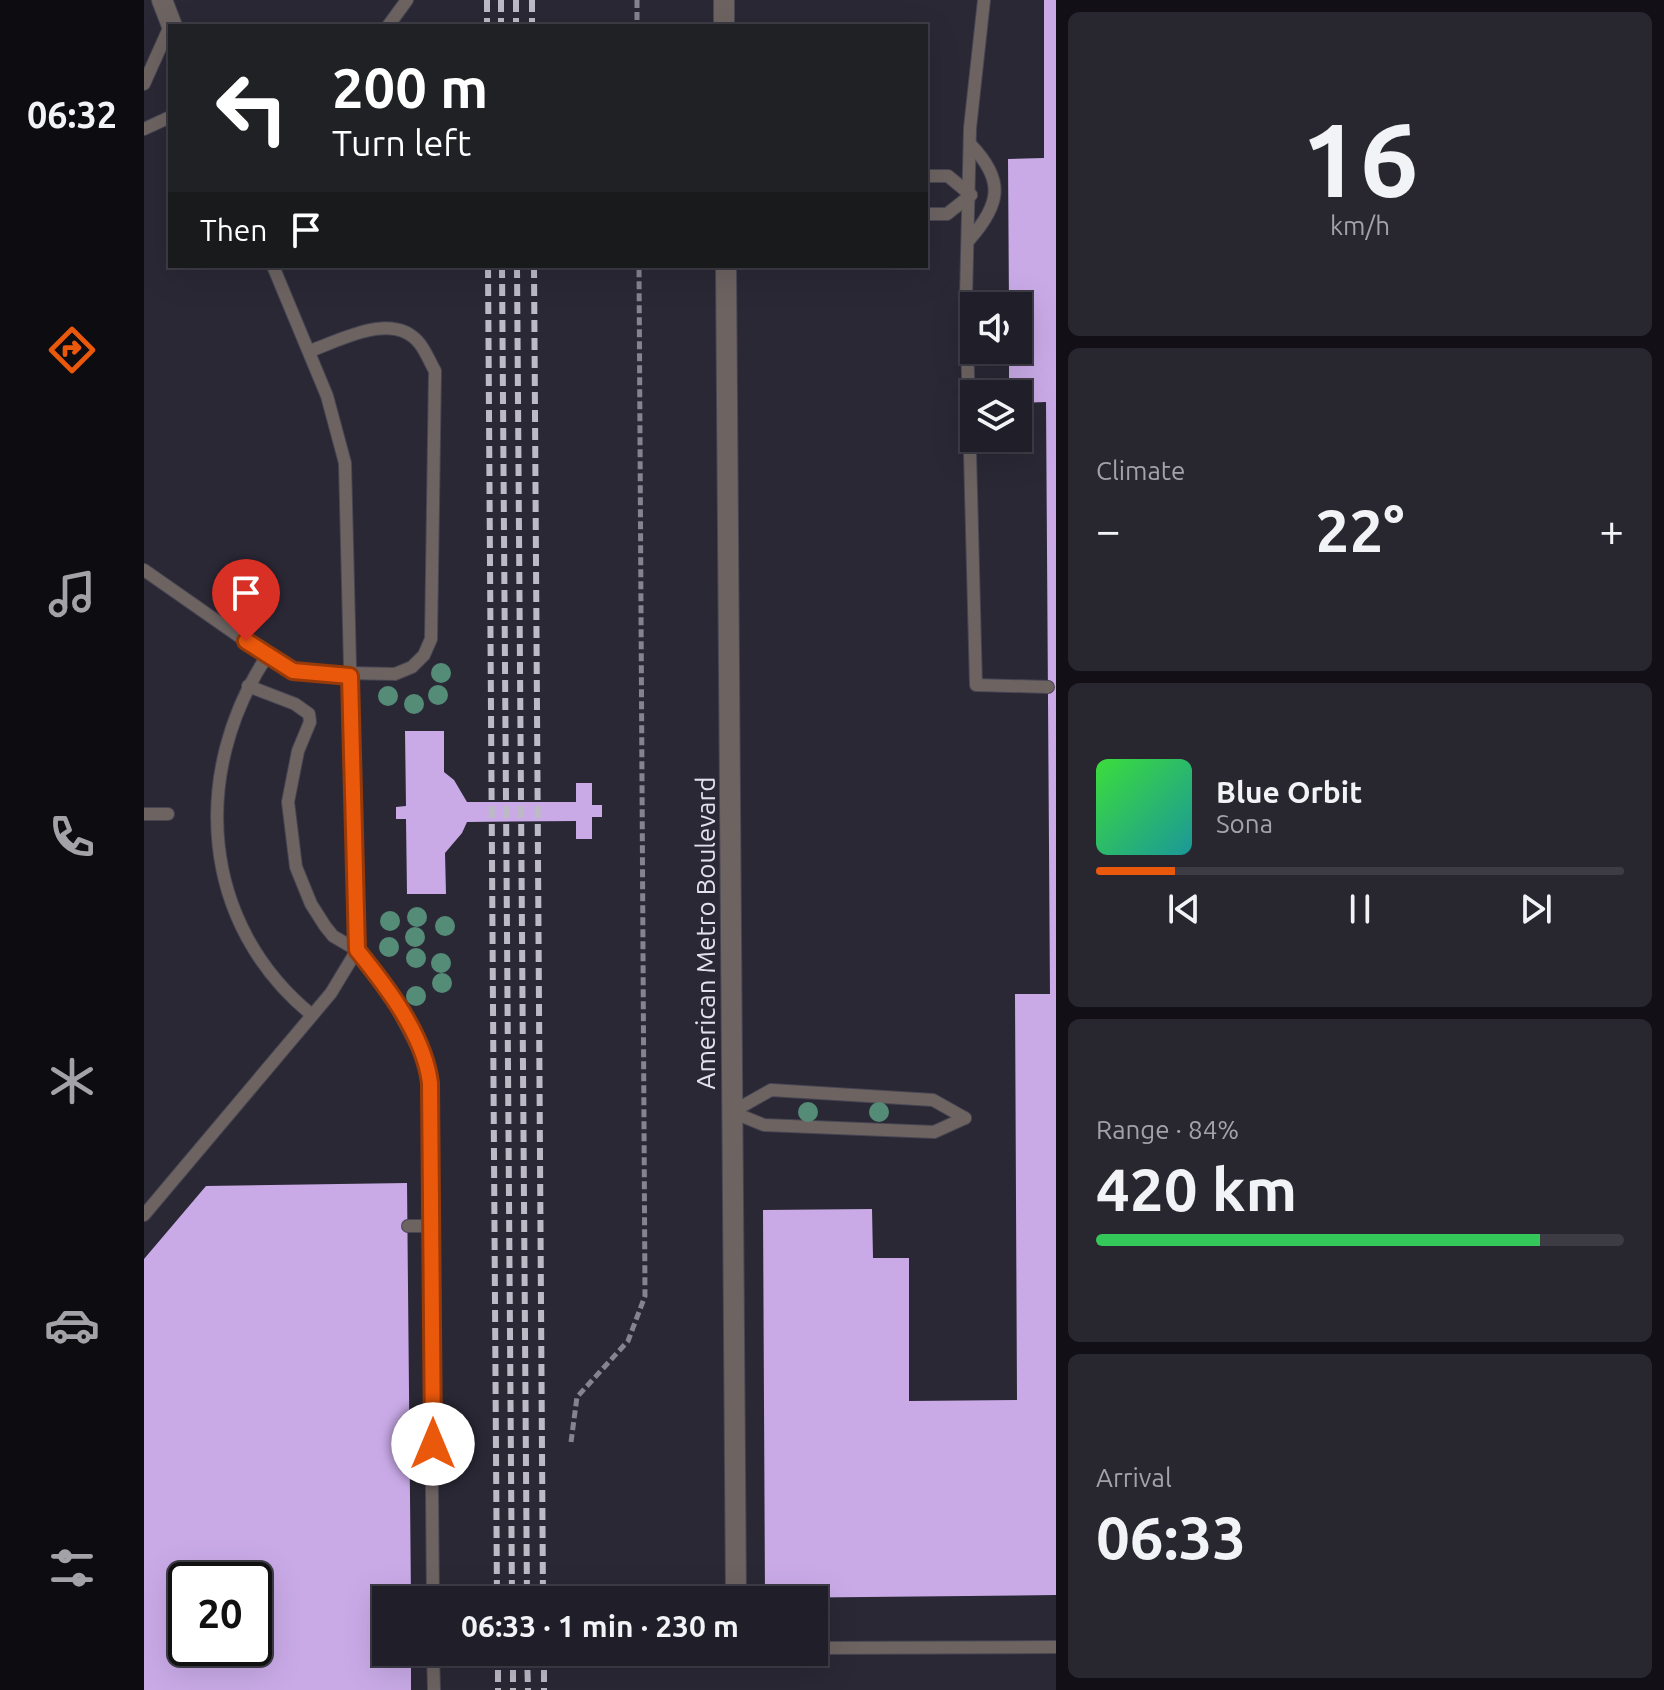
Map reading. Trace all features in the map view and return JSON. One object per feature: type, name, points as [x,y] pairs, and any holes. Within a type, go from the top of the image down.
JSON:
[{"type":"street","points":[[162,0],[170,24]]},
{"type":"street","points":[[724,0],[724,24]]},
{"type":"street","name":"American Metro Boulevard","points":[[726,268],[736,1586]]},
{"type":"lane","points":[[389,24],[407,0]]},
{"type":"lane","points":[[984,0],[970,144],[966,298],[976,685],[1048,687]]},
{"type":"lane","points":[[144,84],[168,32]]},
{"type":"lane","points":[[144,129],[168,118]]},
{"type":"lane","points":[[969,240],[987,220],[995,187],[993,170],[970,144]]},
{"type":"lane","points":[[928,176],[948,176],[971,195]]},
{"type":"lane","points":[[928,214],[947,214],[971,195]]},
{"type":"lane","points":[[144,1215],[337,986],[357,950],[345,463],[310,351],[274,268]]},
{"type":"lane","points":[[144,570],[267,656],[298,672],[350,676],[395,674],[412,667],[424,655],[431,639],[435,371],[418,341],[396,327],[367,330],[310,351]]},
{"type":"lane","points":[[267,656],[248,686],[223,753],[216,806],[220,860],[235,911],[251,943],[281,987],[312,1015]]},
{"type":"lane","points":[[248,686],[295,704],[309,714],[310,722],[298,751],[289,789],[288,829],[293,855],[317,915],[333,936],[357,950],[383,982],[428,1067],[432,1226],[433,1586]]},
{"type":"lane","points":[[144,814],[168,814]]},
{"type":"lane","points":[[771,1090],[933,1100],[965,1118],[934,1132],[764,1125],[732,1112],[771,1090]]},
{"type":"lane","points":[[408,1226],[432,1226]]},
{"type":"lane","points":[[828,1648],[1056,1647]]},
{"type":"lane","points":[[433,1666],[434,1690]]},
{"type":"path","points":[[637,0],[637,24]]},
{"type":"path","points":[[571,1442],[577,1397],[628,1341],[645,1296],[639,268]]},
{"type":"building","points":[[1044,0],[1056,0],[1056,1595],[828,1597],[828,1586],[765,1586],[763,1210],[872,1209],[873,1258],[909,1258],[909,1401],[1017,1400],[1015,994],[1050,994],[1046,402],[1032,402],[1032,380],[1009,380],[1009,364],[1032,364],[1032,292],[1009,292],[1008,159],[1044,158]]},
{"type":"building","points":[[405,731],[444,731],[444,772],[454,780],[467,802],[576,802],[576,783],[592,783],[592,805],[602,805],[602,817],[592,817],[592,839],[576,839],[576,821],[467,822],[445,853],[446,894],[407,894],[406,819],[396,819],[396,807],[406,806]]},
{"type":"building","points":[[407,1183],[411,1586],[372,1586],[372,1666],[411,1666],[411,1690],[144,1690],[144,1259],[206,1186]]},
{"type":"railway","points":[[487,0],[487,24]]},
{"type":"railway","points":[[501,0],[501,24]]},
{"type":"railway","points":[[516,0],[516,24]]},
{"type":"railway","points":[[532,0],[532,24]]},
{"type":"railway","points":[[488,268],[497,1586]]},
{"type":"railway","points":[[502,268],[512,1586]]},
{"type":"railway","points":[[517,268],[527,1586]]},
{"type":"railway","points":[[534,268],[543,1586]]},
{"type":"railway","points":[[498,1666],[498,1690]]},
{"type":"railway","points":[[513,1666],[513,1690]]},
{"type":"railway","points":[[527,1666],[528,1690]]},
{"type":"railway","points":[[544,1666],[544,1690]]},
{"type":"route","points":[[246,641],[293,671],[350,676],[357,950],[383,982],[419,1047],[428,1067],[430,1083],[433,1444]]}]
